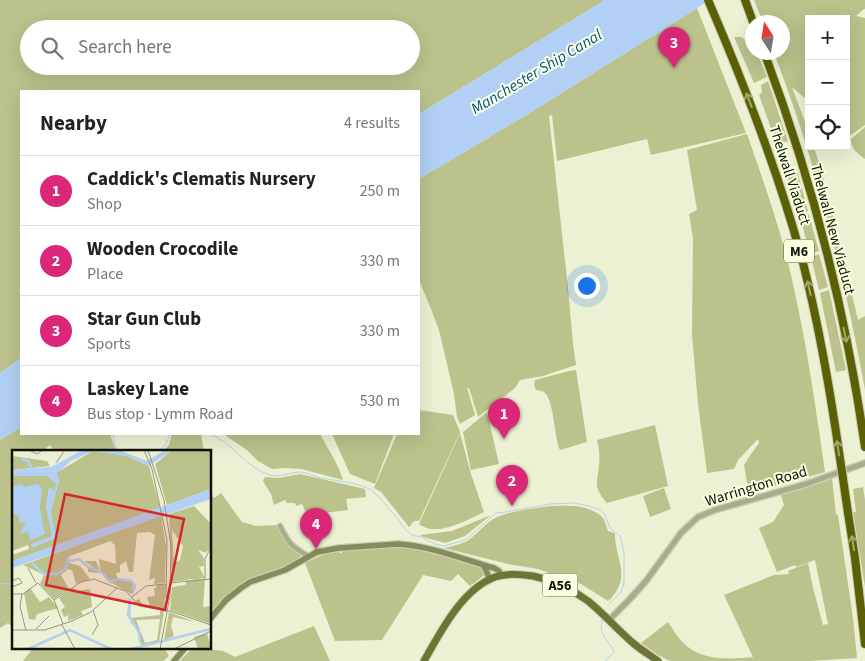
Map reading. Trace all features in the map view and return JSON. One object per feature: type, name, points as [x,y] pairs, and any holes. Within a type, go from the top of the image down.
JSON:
[{"type":"highway","name":"Thelwall Viaduct","points":[[708,0],[760,127],[775,169],[803,264],[829,387],[855,558],[865,644]]},
{"type":"highway","points":[[745,0],[750,15]]},
{"type":"highway","name":"Thelwall New Viaduct","points":[[767,60],[799,155],[828,259],[851,364],[865,447]]},
{"type":"main road","points":[[211,617],[226,600],[245,585],[285,570],[308,556],[339,548],[407,544],[497,569],[501,576]]},
{"type":"main road","points":[[483,565],[490,580]]},
{"type":"main road","name":"A56","points":[[424,661],[445,623],[457,607],[490,580],[508,574],[540,578],[564,586],[586,600],[634,644],[658,661]]},
{"type":"main road","points":[[174,661],[185,648]]},
{"type":"street","name":"Warrington Road","points":[[609,620],[640,588],[681,533],[698,517],[806,484],[865,463]]},
{"type":"street","points":[[280,526],[288,541],[308,556]]},
{"type":"green space","points":[[0,0],[605,0],[420,113],[420,90],[20,90],[20,359],[0,373]]},
{"type":"green space","points":[[754,0],[865,0],[865,9],[856,16],[865,18],[865,125],[850,135],[850,15],[805,15],[805,98],[792,87],[805,122],[805,141],[777,60],[790,60],[790,15],[760,15]]},
{"type":"green space","points":[[697,8],[746,133],[651,155],[647,139],[557,161],[552,115],[549,116],[576,365],[543,376],[520,380],[515,388],[478,417],[469,388],[467,388],[475,415],[460,424],[439,330],[420,282],[420,178],[533,111]]},
{"type":"green space","points":[[734,37],[741,37],[745,40],[745,60],[760,60],[767,77],[754,83]]},
{"type":"green space","points":[[768,81],[788,141],[777,145],[759,95],[762,92],[761,85]]},
{"type":"green space","points":[[865,127],[865,159],[857,153],[851,143],[851,139]]},
{"type":"green space","points":[[747,134],[789,265],[807,354],[825,472],[749,494],[744,465],[759,443],[758,439],[738,460],[734,469],[707,473],[692,335],[693,238],[689,214],[697,210],[687,150]]},
{"type":"green space","points":[[808,150],[815,150],[821,167],[858,320],[865,316],[865,390],[848,304]]},
{"type":"green space","points":[[797,170],[808,211],[799,213],[787,174]]},
{"type":"green space","points":[[809,215],[819,251],[810,254],[800,217]]},
{"type":"green space","points":[[819,254],[828,287],[819,290],[811,257]]},
{"type":"green space","points":[[829,290],[846,370],[836,372],[820,293]]},
{"type":"green space","points":[[576,370],[587,442],[560,450],[550,402],[544,392],[536,390],[535,380]]},
{"type":"green space","points":[[420,410],[453,415],[460,432],[419,521],[414,521],[409,527],[381,492],[374,488],[397,435],[420,435]]},
{"type":"green space","points":[[487,412],[499,464],[471,470],[463,432]]},
{"type":"green space","points":[[655,425],[668,486],[607,503],[597,485],[599,449],[597,440]]},
{"type":"green space","points":[[20,428],[20,435],[110,435],[116,450],[53,450],[50,445],[46,448],[47,450],[12,450],[12,626],[8,623],[0,628],[0,440]]},
{"type":"green space","points":[[460,433],[484,512],[452,526],[434,529],[426,528],[419,524]]},
{"type":"green space","points":[[172,435],[201,435],[204,450],[164,450],[169,445]]},
{"type":"green space","points":[[321,435],[336,462],[343,480],[301,469],[272,469],[258,461],[247,450],[226,436]]},
{"type":"green space","points":[[332,435],[394,435],[375,484],[350,474]]},
{"type":"green space","points":[[300,474],[365,489],[366,497],[346,499],[348,510],[307,515],[302,504],[296,506],[295,503],[287,503],[285,500],[274,505],[271,494],[263,481],[265,477],[278,478]]},
{"type":"green space","points":[[832,478],[853,618],[857,658],[809,661],[670,661],[641,643],[668,622],[685,645],[702,655],[719,658],[753,657],[724,595],[774,575],[789,574],[788,571],[808,563],[823,625],[828,624],[815,560],[777,572],[759,528],[773,522],[784,505],[781,495]]},
{"type":"green space","points":[[863,487],[865,500],[865,587],[853,512],[856,512],[853,489]]},
{"type":"green space","points":[[664,488],[671,509],[650,517],[643,496]]},
{"type":"green space","points":[[221,493],[242,522],[256,526],[278,525],[301,558],[284,567],[248,579],[211,612],[211,494],[214,498]]},
{"type":"green space","points":[[551,506],[573,506],[590,509],[603,517],[608,531],[615,533],[621,577],[620,585],[608,601],[581,584],[538,569],[508,564],[444,548],[467,541],[497,517],[516,511]]},
{"type":"green space","points":[[491,515],[465,536],[445,543],[420,535],[452,531]]},
{"type":"green space","points":[[406,547],[483,567],[486,574],[470,586],[458,574],[451,581],[423,575],[382,640],[335,641],[305,563],[327,553],[339,551],[342,553],[342,551],[372,548]]},
{"type":"green space","points":[[314,626],[330,661],[180,661],[192,648],[223,651],[235,657]]},
{"type":"green space","points":[[33,648],[165,648],[169,656],[163,661],[23,661]]},
{"type":"water","name":"Manchester Ship Canal","points":[[605,0],[710,0],[533,111],[420,178],[420,113]]},
{"type":"water","points":[[20,359],[20,428],[0,440],[0,373]]},
{"type":"waterway","points":[[113,435],[118,450]]},
{"type":"waterway","points":[[158,450],[163,447],[170,435]]},
{"type":"waterway","points":[[212,435],[226,443],[261,472],[277,476],[302,472],[367,488],[382,500],[412,535],[444,546],[467,539],[496,513],[550,504],[574,503],[601,510],[610,528],[620,536],[624,552],[624,583],[621,592],[609,604]]},
{"type":"waterway","points":[[0,583],[9,584],[12,582]]},
{"type":"waterway","points":[[602,620],[602,634],[614,651],[606,661]]},
{"type":"place","name":"Star Gun Club","points":[[674,68]]},
{"type":"place","name":"Caddick's Clematis Nursery","points":[[504,439]]},
{"type":"place","name":"Wooden Crocodile","points":[[512,506]]},
{"type":"place","name":"Laskey Lane","points":[[316,549]]}]
